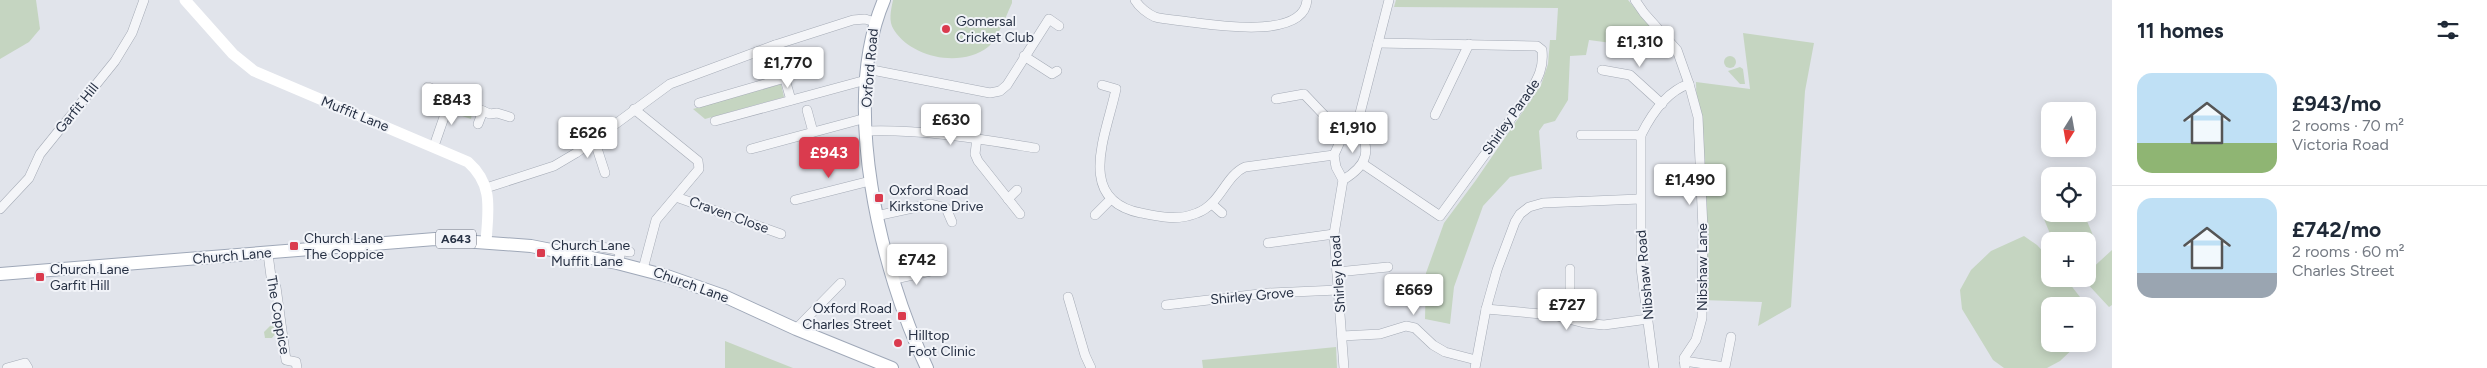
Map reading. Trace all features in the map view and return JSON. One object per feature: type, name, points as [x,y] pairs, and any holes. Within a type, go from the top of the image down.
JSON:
[{"type":"main road","name":"Muffit Lane","points":[[185,0],[233,54],[254,71],[468,162],[478,171],[486,188]]},
{"type":"main road","name":"Oxford Road","points":[[884,0],[875,22],[867,75],[866,125],[870,180],[876,216],[894,279],[919,351],[927,368]]},
{"type":"main road","points":[[486,188],[486,242]]},
{"type":"main road","name":"Church Lane","points":[[0,274],[268,254],[435,239],[531,246],[582,256],[617,256],[643,269],[724,296],[796,329],[892,368]]},
{"type":"street","name":"Garfit Hill","points":[[0,209],[29,178],[40,154],[115,61],[132,33],[144,0]]},
{"type":"street","points":[[1136,0],[1139,6],[1154,17],[1236,28],[1286,23],[1299,17],[1307,5],[1307,0]]},
{"type":"street","points":[[1357,125],[1365,139],[1366,152],[1363,164],[1354,174],[1343,180],[1336,167],[1334,155],[1343,136],[1357,125],[1389,0]]},
{"type":"street","name":"Nibshaw Lane","points":[[1636,0],[1644,14],[1677,50],[1690,84],[1700,130],[1703,229],[1702,318],[1696,340],[1684,358],[1684,365]]},
{"type":"street","points":[[486,188],[520,179],[554,166],[670,84],[775,45],[853,20],[865,19],[875,22]]},
{"type":"street","points":[[715,121],[791,100],[880,70],[990,93],[1000,91],[1007,85],[1049,19],[1059,26]]},
{"type":"street","name":"Shirley Parade","points":[[1363,164],[1440,216],[1529,94],[1540,75],[1544,63],[1542,50],[1537,46],[1378,43]]},
{"type":"street","points":[[1435,115],[1469,44]]},
{"type":"street","points":[[775,45],[791,100]]},
{"type":"street","points":[[1024,56],[1054,75]]},
{"type":"street","points":[[1602,70],[1630,75],[1662,104]]},
{"type":"street","points":[[699,103],[785,78]]},
{"type":"street","points":[[1581,135],[1641,135],[1648,121],[1662,104],[1679,87],[1690,84]]},
{"type":"street","points":[[1102,85],[1116,89],[1100,154],[1102,184],[1110,200],[1134,212],[1173,219],[1197,213],[1213,205],[1238,170],[1245,167],[1334,155]]},
{"type":"street","points":[[428,87],[483,112],[490,114],[497,112],[510,117]]},
{"type":"street","points":[[1276,99],[1304,94],[1343,136]]},
{"type":"street","points":[[434,146],[451,96]]},
{"type":"street","points":[[634,109],[698,161],[699,169],[656,220],[643,269]]},
{"type":"street","points":[[807,110],[812,132]]},
{"type":"street","points":[[478,124],[483,112]]},
{"type":"street","points":[[755,145],[812,132],[866,125],[919,130],[1035,148]]},
{"type":"street","name":"Nibshaw Road","points":[[1641,135],[1641,268],[1654,368]]},
{"type":"street","points":[[977,138],[976,154],[978,161],[1020,214]]},
{"type":"street","points":[[594,139],[604,173]]},
{"type":"street","points":[[795,200],[870,180]]},
{"type":"street","name":"Shirley Road","points":[[1343,180],[1334,234],[1344,368]]},
{"type":"street","points":[[1008,199],[1017,190]]},
{"type":"street","name":"Craven Close","points":[[676,197],[781,234]]},
{"type":"street","points":[[1342,336],[1380,334],[1406,326],[1420,331],[1433,345],[1445,352],[1475,364],[1486,309],[1497,270],[1515,222],[1520,214],[1529,207],[1543,203],[1640,199]]},
{"type":"street","points":[[1095,215],[1110,200]]},
{"type":"street","points":[[876,216],[931,204],[946,208],[952,222]]},
{"type":"street","points":[[1213,205],[1222,213]]},
{"type":"street","points":[[1268,243],[1334,234]]},
{"type":"street","points":[[617,256],[630,252]]},
{"type":"street","name":"The Coppice","points":[[268,254],[272,284],[276,287],[286,360],[296,362],[297,368]]},
{"type":"street","points":[[1337,272],[1388,267]]},
{"type":"street","points":[[1570,268],[1570,320]]},
{"type":"street","points":[[894,279],[935,270]]},
{"type":"street","points":[[796,329],[840,283]]},
{"type":"street","name":"Shirley Grove","points":[[1166,305],[1268,293],[1338,290]]},
{"type":"street","points":[[1068,297],[1085,355],[1091,368]]},
{"type":"street","points":[[1486,309],[1553,315],[1584,324],[1604,325],[1648,319]]},
{"type":"street","points":[[1684,365],[1724,368],[1731,336]]},
{"type":"street","points":[[7,368],[25,363],[28,368]]},
{"type":"green space","points":[[0,0],[36,0],[40,29],[29,42],[0,59]]},
{"type":"green space","name":"Gomersal Cricket Club","points":[[893,0],[1012,0],[1012,3],[998,33],[988,47],[964,57],[951,58],[925,53],[902,40],[891,23],[890,15]]},
{"type":"green space","points":[[1396,0],[1628,0],[1671,51],[1589,40],[1586,55],[1570,56],[1568,100],[1555,121],[1544,124],[1539,131],[1542,169],[1510,177],[1483,206],[1454,287],[1450,324],[1425,319],[1426,273],[1444,223],[1541,85],[1548,64],[1550,40],[1556,40],[1558,8],[1394,7]]},
{"type":"green space","points":[[1743,33],[1814,43],[1805,91],[1791,307],[1758,326],[1762,302],[1702,300],[1696,82],[1750,89]]},
{"type":"green space","points":[[1728,56],[1732,56],[1736,62],[1732,68],[1728,68],[1724,64],[1724,60]]},
{"type":"green space","points":[[1740,67],[1743,69],[1745,84],[1740,84],[1728,71]]},
{"type":"green space","points":[[781,84],[784,97],[705,119],[693,109]]},
{"type":"green space","points":[[462,107],[472,113],[471,119],[462,116],[459,112]]},
{"type":"green space","points":[[2045,222],[2087,222],[2092,232],[2049,232]]},
{"type":"green space","points":[[2024,236],[2041,249],[2041,287],[2072,287],[2080,297],[2041,297],[2041,352],[2070,352],[2060,361],[2047,368],[2004,368],[1993,360],[1962,309],[1960,290],[1971,270],[1991,251]]},
{"type":"green space","points":[[2112,250],[2112,305],[2109,307],[2090,287],[2096,287],[2096,265]]},
{"type":"green space","points":[[270,326],[276,327],[276,333],[272,338],[265,338],[264,332]]},
{"type":"green space","points":[[725,341],[793,368],[725,368]]},
{"type":"green space","points":[[1336,347],[1337,368],[1203,368],[1202,360]]},
{"type":"place","name":"Gomersal Cricket Club","points":[[946,29]]},
{"type":"place","name":"Oxford Road Kirkstone Drive","points":[[879,198]]},
{"type":"place","name":"Church Lane The Coppice","points":[[294,246]]},
{"type":"place","name":"Church Lane Muffit Lane","points":[[541,253]]},
{"type":"place","name":"Church Lane Garfit Hill","points":[[40,277]]},
{"type":"place","name":"Oxford Road Charles Street","points":[[902,316]]},
{"type":"place","name":"Hilltop Foot Clinic","points":[[898,343]]}]
